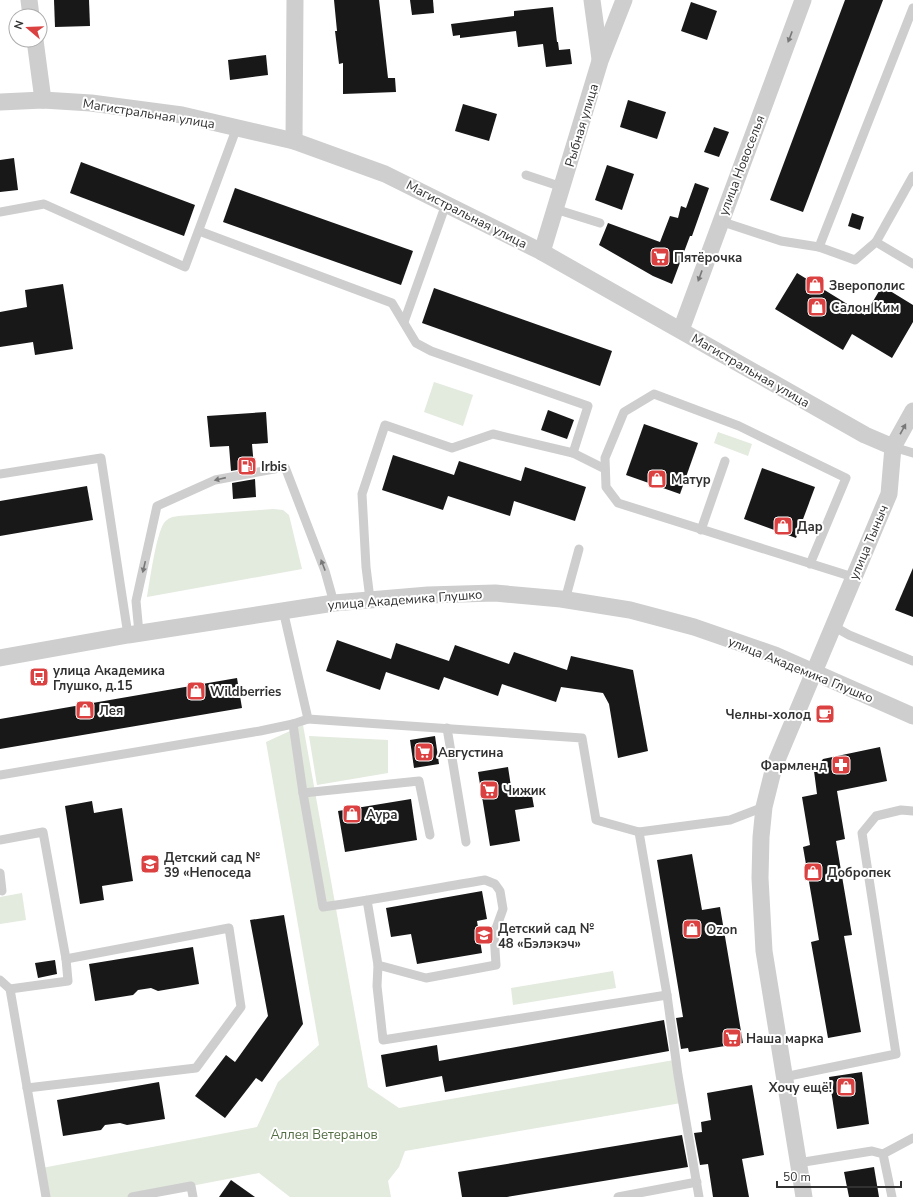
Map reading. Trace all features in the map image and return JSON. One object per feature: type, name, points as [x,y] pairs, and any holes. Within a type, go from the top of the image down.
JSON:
[{"type":"street","points":[[294,141],[295,0]]},
{"type":"street","points":[[592,0],[600,62]]},
{"type":"street","name":"Рыбная улица","points":[[542,252],[600,62],[624,0]]},
{"type":"street","name":"улица Новоселья","points":[[681,330],[720,221],[803,0]]},
{"type":"street","points":[[36,48],[43,100]]},
{"type":"street","name":"Магистральная улица","points":[[0,102],[43,100],[91,103],[182,115],[294,141],[385,174],[542,252],[865,435],[893,447]]},
{"type":"street","name":"улица Тыныч","points":[[804,1197],[764,951],[760,878],[761,837],[764,807],[774,767],[889,494],[893,447],[913,412]]},
{"type":"street","name":"улица Академика Глушко","points":[[0,658],[134,634],[334,602],[428,595],[495,593],[565,600],[630,610],[694,626],[775,655],[913,716]]},
{"type":"lane","points":[[819,247],[913,8]]},
{"type":"lane","points":[[0,212],[44,204],[185,267],[237,127]]},
{"type":"lane","points":[[526,174],[562,188]]},
{"type":"lane","points":[[720,221],[781,241],[819,247],[855,260],[876,242],[913,176]]},
{"type":"lane","points":[[404,322],[446,204]]},
{"type":"lane","points":[[555,209],[600,223]]},
{"type":"lane","points":[[199,231],[392,303],[416,343],[431,351],[588,406],[573,453]]},
{"type":"lane","points":[[876,242],[913,264]]},
{"type":"lane","points":[[810,564],[846,478],[739,426],[654,394],[624,412],[606,458],[606,487],[618,503],[702,530],[810,564],[853,577]]},
{"type":"lane","points":[[370,599],[366,567],[362,494],[385,425],[452,448],[493,434],[573,453],[606,469]]},
{"type":"lane","points":[[893,447],[913,453]]},
{"type":"lane","points":[[0,474],[101,458],[134,634]]},
{"type":"lane","points":[[702,530],[725,461]]},
{"type":"lane","points":[[134,634],[136,601],[158,506],[215,480],[285,467],[325,571],[334,602]]},
{"type":"lane","points":[[565,600],[579,549]]},
{"type":"lane","points":[[283,610],[308,719]]},
{"type":"lane","points":[[833,626],[849,635],[913,661]]},
{"type":"lane","points":[[0,775],[260,731],[293,724],[308,719],[582,738],[596,820],[639,832],[730,820],[764,807]]},
{"type":"lane","points":[[293,724],[303,793],[323,907],[486,880],[495,884],[500,892],[503,908],[494,934],[496,965],[426,978],[378,965]]},
{"type":"lane","points":[[447,728],[466,842]]},
{"type":"lane","points":[[303,793],[419,782],[430,835]]},
{"type":"lane","points":[[784,1077],[896,1054],[862,833],[876,816],[901,810],[913,811]]},
{"type":"lane","points":[[0,840],[42,832],[66,959],[68,980],[10,988]]},
{"type":"lane","points":[[639,832],[699,1197]]},
{"type":"lane","points":[[0,873],[2,891]]},
{"type":"lane","points":[[367,900],[378,965],[376,986],[383,1040],[667,995]]},
{"type":"lane","points":[[27,1088],[196,1068],[241,1007],[229,928],[66,959]]},
{"type":"lane","points":[[0,980],[10,988],[46,1197]]},
{"type":"lane","points":[[798,1163],[872,1151],[883,1154],[913,1138]]},
{"type":"lane","points":[[883,1154],[892,1197]]},
{"type":"lane","points":[[618,1197],[697,1182]]},
{"type":"lane","points":[[132,1197],[191,1186],[193,1197]]},
{"type":"green space","points":[[434,382],[473,395],[463,426],[424,412]]},
{"type":"green space","points":[[718,432],[752,444],[748,456],[714,443]]},
{"type":"green space","points":[[273,509],[283,510],[289,515],[302,569],[147,597],[158,537],[164,523],[167,520],[178,516]]},
{"type":"green space","name":"Аллея Ветеранов","points":[[303,725],[368,1087],[399,1108],[674,1060],[681,1103],[405,1151],[399,1167],[388,1181],[391,1197],[290,1197],[259,1173],[134,1197],[47,1197],[42,1168],[257,1127],[278,1082],[319,1045],[266,742]]},
{"type":"green space","points":[[309,736],[388,740],[388,773],[317,785]]},
{"type":"green space","points":[[22,893],[26,920],[0,924],[0,897]]},
{"type":"green space","points":[[613,971],[616,988],[513,1005],[511,988]]},
{"type":"building","points":[[54,0],[89,0],[90,26],[55,27]]},
{"type":"building","points":[[334,0],[379,0],[388,78],[395,78],[396,92],[343,94],[343,63],[339,64],[335,31],[337,31]]},
{"type":"building","points":[[410,0],[433,0],[434,13],[412,15]]},
{"type":"building","points":[[845,0],[883,0],[803,212],[770,200]]},
{"type":"building","points":[[691,2],[717,11],[707,40],[681,31]]},
{"type":"building","points":[[553,7],[559,50],[570,49],[572,64],[546,67],[543,44],[518,47],[516,31],[460,38],[460,35],[453,36],[451,24],[514,16],[514,11]]},
{"type":"building","points":[[266,55],[268,75],[230,80],[228,60]]},
{"type":"building","points":[[628,100],[666,112],[657,139],[620,127]]},
{"type":"building","points":[[463,104],[497,114],[489,141],[455,131]]},
{"type":"building","points":[[714,127],[729,132],[719,157],[704,152]]},
{"type":"building","points":[[14,158],[18,190],[0,192],[0,160]]},
{"type":"building","points":[[81,162],[195,205],[184,236],[70,193]]},
{"type":"building","points":[[607,165],[634,174],[622,210],[595,200]]},
{"type":"building","points":[[695,183],[709,188],[692,236],[690,236],[672,284],[653,276],[599,245],[608,223],[660,242],[670,216],[678,218],[681,206],[686,208]]},
{"type":"building","points":[[235,188],[413,251],[401,285],[223,222]]},
{"type":"building","points":[[852,213],[864,217],[860,230],[848,226]]},
{"type":"building","points":[[797,273],[865,315],[882,286],[913,305],[913,322],[892,358],[852,334],[843,350],[775,309]]},
{"type":"building","points":[[63,284],[73,349],[35,355],[33,342],[0,347],[0,312],[27,307],[25,290]]},
{"type":"building","points":[[434,288],[612,351],[600,386],[422,323]]},
{"type":"building","points":[[548,410],[574,420],[567,439],[541,430]]},
{"type":"building","points":[[266,412],[268,443],[252,444],[254,467],[231,471],[229,446],[210,447],[207,416]]},
{"type":"building","points":[[644,424],[698,443],[680,494],[626,475]]},
{"type":"building","points":[[393,455],[454,475],[459,461],[521,481],[525,467],[586,487],[575,521],[514,501],[510,516],[448,496],[443,510],[382,490]]},
{"type":"building","points":[[762,468],[815,487],[796,538],[744,519]]},
{"type":"building","points":[[255,479],[256,497],[233,499],[232,483]]},
{"type":"building","points":[[87,486],[93,520],[0,536],[0,501]]},
{"type":"building","points":[[913,568],[913,617],[895,610]]},
{"type":"building","points":[[337,640],[391,659],[396,643],[449,661],[455,645],[509,664],[514,652],[567,670],[571,656],[633,670],[648,751],[618,758],[609,704],[603,693],[561,687],[556,702],[502,684],[498,696],[444,677],[439,690],[386,672],[380,690],[326,671]]},
{"type":"building","points":[[237,678],[242,708],[0,749],[0,719]]},
{"type":"building","points":[[435,736],[439,764],[414,768],[410,740]]},
{"type":"building","points":[[880,747],[887,781],[837,791],[845,839],[836,841],[852,935],[844,936],[861,1032],[828,1038],[811,942],[819,940],[803,847],[810,845],[802,797],[817,794],[814,771],[823,759]]},
{"type":"building","points":[[508,767],[512,793],[531,790],[534,807],[515,810],[520,841],[490,846],[478,772]]},
{"type":"building","points":[[411,799],[417,840],[345,852],[338,811]]},
{"type":"building","points":[[92,801],[94,813],[122,808],[133,881],[102,886],[104,900],[80,904],[65,806]]},
{"type":"building","points":[[692,854],[702,910],[720,907],[743,1043],[689,1052],[688,1048],[681,1049],[676,1018],[683,1017],[657,860]]},
{"type":"building","points":[[482,891],[487,919],[477,921],[482,953],[417,964],[411,934],[391,937],[386,908]]},
{"type":"building","points":[[284,915],[303,1024],[262,1082],[256,1078],[225,1118],[195,1096],[226,1055],[235,1062],[268,1016],[250,920]]},
{"type":"building","points":[[193,947],[199,984],[158,991],[151,988],[138,990],[133,995],[95,1001],[89,964]]},
{"type":"building","points":[[55,960],[57,974],[38,978],[35,963]]},
{"type":"building","points":[[664,1020],[669,1051],[445,1092],[442,1076],[386,1087],[381,1055],[437,1045],[439,1061]]},
{"type":"building","points":[[862,1072],[869,1124],[837,1129],[829,1077]]},
{"type":"building","points":[[159,1082],[165,1119],[127,1125],[120,1123],[105,1125],[101,1130],[63,1136],[57,1100]]},
{"type":"building","points":[[752,1085],[764,1155],[742,1159],[749,1197],[713,1197],[708,1164],[700,1165],[694,1133],[702,1132],[701,1122],[711,1120],[707,1093]]},
{"type":"building","points":[[682,1135],[688,1167],[507,1197],[462,1197],[458,1172]]},
{"type":"building","points":[[874,1167],[879,1197],[849,1197],[844,1172]]},
{"type":"building","points":[[231,1180],[255,1197],[219,1197]]},
{"type":"place","name":"Пятёрочка","points":[[660,257]]},
{"type":"place","name":"Зверополис","points":[[815,285]]},
{"type":"place","name":"Салон Ким","points":[[817,307]]},
{"type":"place","name":"Irbis","points":[[247,466]]},
{"type":"place","name":"Матур","points":[[657,479]]},
{"type":"place","name":"Дар","points":[[783,526]]},
{"type":"place","name":"улица Академика Глушко, д.15","points":[[39,677]]},
{"type":"place","name":"Wildberries","points":[[196,691]]},
{"type":"place","name":"Лея","points":[[85,710]]},
{"type":"place","name":"Челны-холод","points":[[825,714]]},
{"type":"place","name":"Августина","points":[[424,752]]},
{"type":"place","name":"Фармленд","points":[[841,765]]},
{"type":"place","name":"Чижик","points":[[489,790]]},
{"type":"place","name":"Аура","points":[[352,814]]},
{"type":"place","name":"Детский сад № 39 «Непоседа","points":[[150,864]]},
{"type":"place","name":"Добропек","points":[[813,872]]},
{"type":"place","name":"Ozon","points":[[692,929]]},
{"type":"place","name":"Детский сад № 48 «Бэлэкэч»","points":[[484,935]]},
{"type":"place","name":"Наша марка","points":[[732,1038]]},
{"type":"place","name":"Хочу ещё!","points":[[846,1087]]}]
